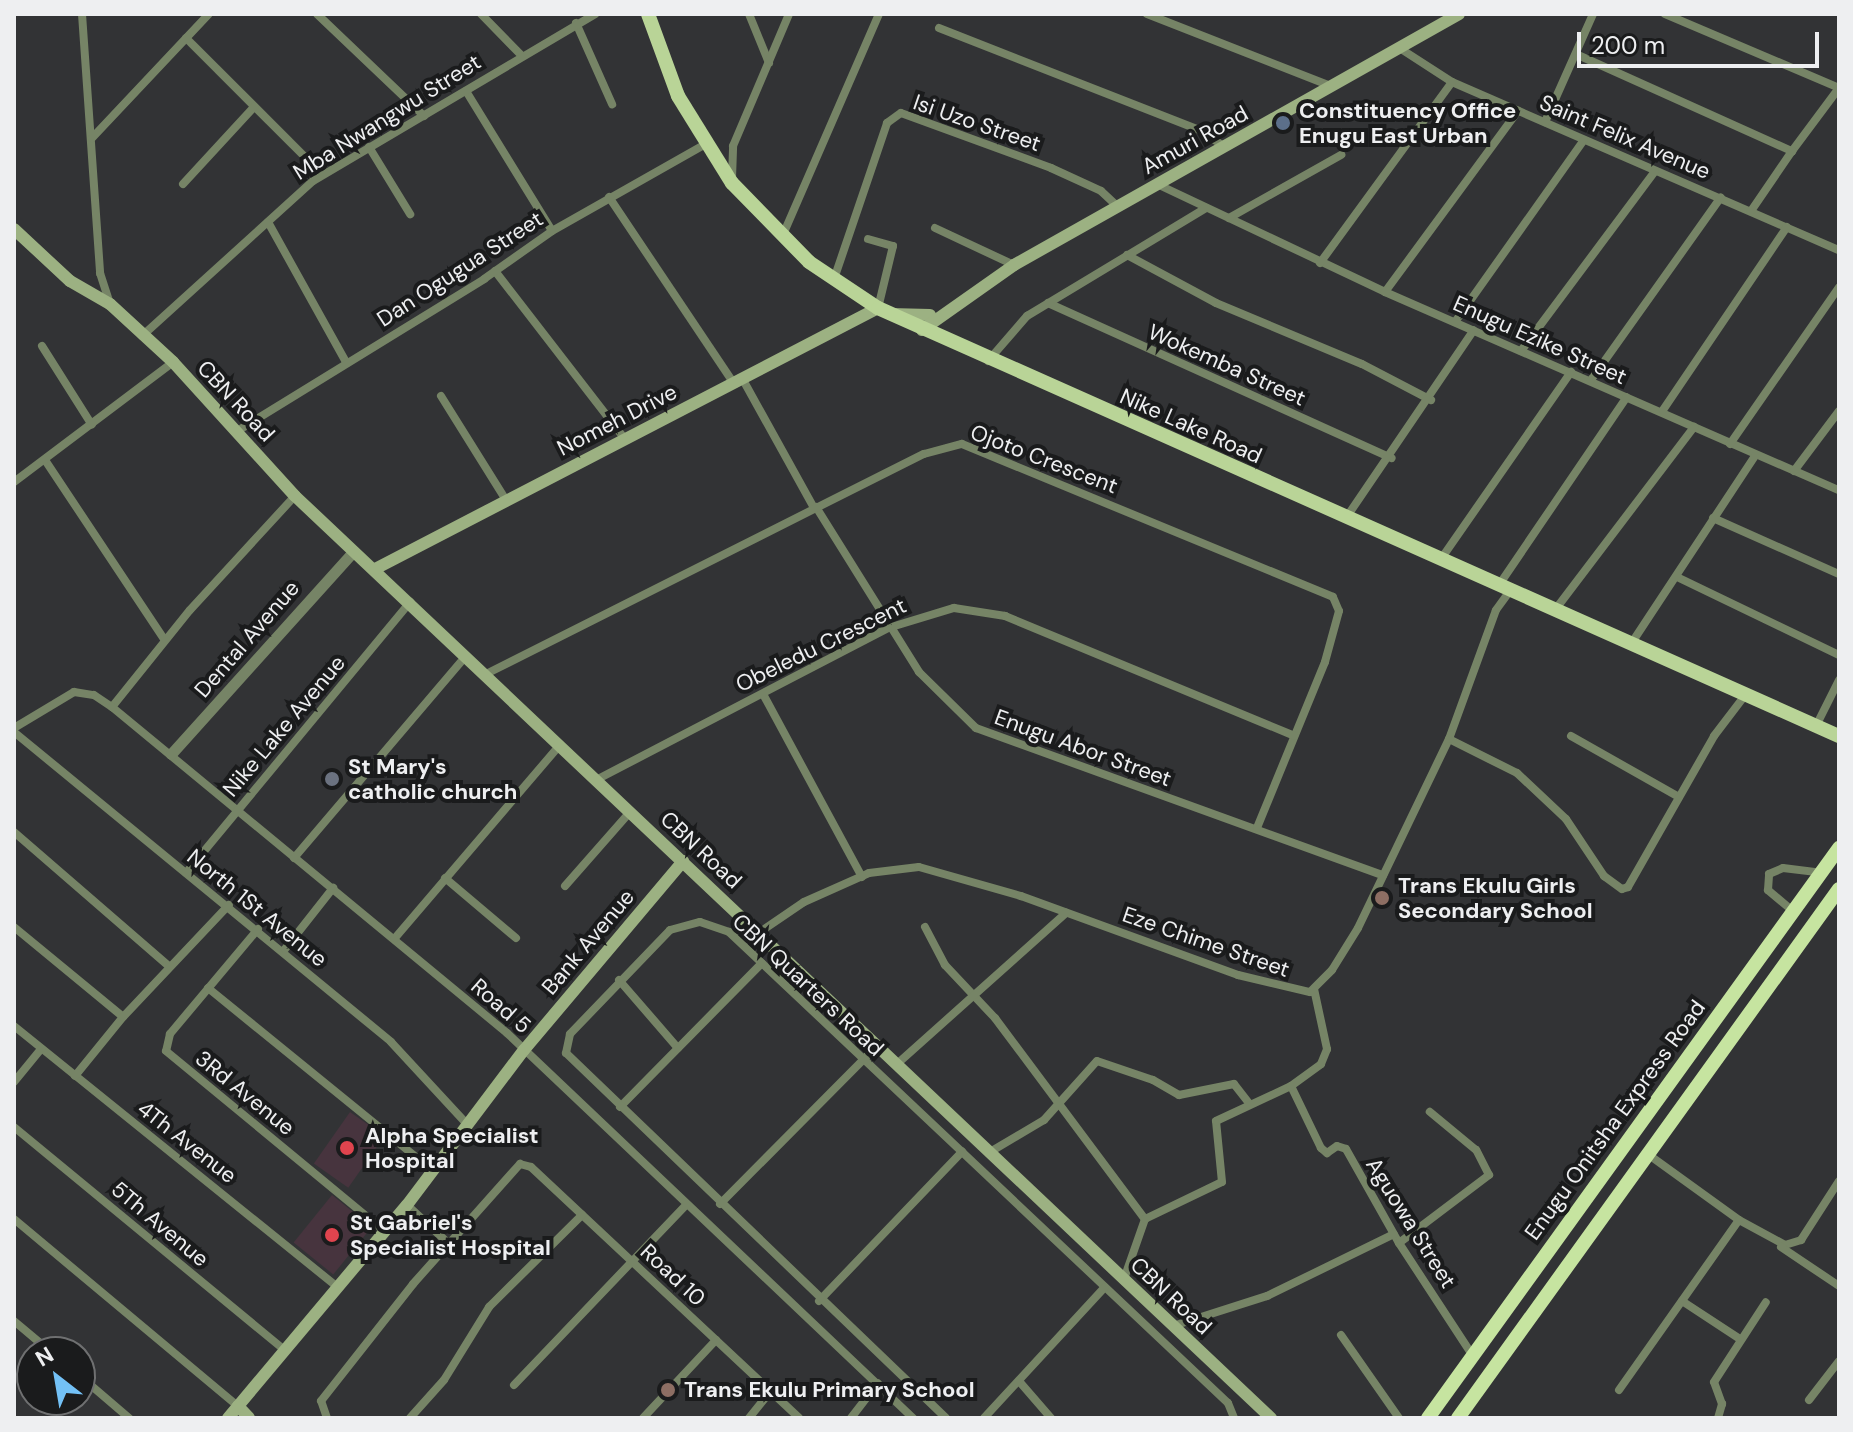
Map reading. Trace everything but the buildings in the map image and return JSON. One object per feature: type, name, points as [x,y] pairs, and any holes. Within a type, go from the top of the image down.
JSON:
[{"type":"highway","name":"Enugu Onitsha Express Road","points":[[1428,1418],[1839,848]]},
{"type":"highway","points":[[1458,1418],[1839,889]]},
{"type":"main road","name":"Nike Lake Road","points":[[648,14],[674,87],[704,145],[732,183],[781,238],[834,280],[883,311],[988,361],[1839,736]]},
{"type":"main road","name":"Amuri Road","points":[[918,328],[1014,265],[1459,14]]},
{"type":"main road","name":"CBN Road","points":[[14,229],[70,281],[110,304],[173,362],[239,430],[295,496],[1271,1418]]},
{"type":"main road","name":"Nomeh Drive","points":[[375,569],[738,380],[883,311]]},
{"type":"main road","points":[[883,311],[936,315],[945,341]]},
{"type":"main road","name":"Bank Avenue","points":[[228,1418],[407,1205],[524,1050],[683,861]]},
{"type":"main road","points":[[238,1406],[249,1418]]},
{"type":"street","points":[[72,14],[82,17],[100,273],[110,304]]},
{"type":"street","points":[[92,138],[209,14]]},
{"type":"street","points":[[317,14],[424,116]]},
{"type":"street","points":[[481,14],[521,55]]},
{"type":"street","name":"Mba Nwangwu Street","points":[[142,336],[322,174],[595,14]]},
{"type":"street","points":[[749,14],[769,64]]},
{"type":"street","points":[[732,183],[733,146],[789,14]]},
{"type":"street","points":[[781,238],[879,14]]},
{"type":"street","points":[[1147,14],[1331,86]]},
{"type":"street","points":[[1545,122],[1578,55],[1593,14]]},
{"type":"street","points":[[1665,14],[1839,88],[1751,211]]},
{"type":"street","points":[[576,23],[612,104]]},
{"type":"street","points":[[939,28],[1199,130],[1225,147]]},
{"type":"street","points":[[186,38],[322,174]]},
{"type":"street","name":"Saint Felix Avenue","points":[[1401,49],[1452,82],[1839,250]]},
{"type":"street","points":[[1578,55],[1792,151]]},
{"type":"street","points":[[1320,263],[1452,82]]},
{"type":"street","points":[[466,91],[552,231]]},
{"type":"street","points":[[183,184],[254,107]]},
{"type":"street","points":[[1385,292],[1518,111]]},
{"type":"street","name":"Isi Uzo Street","points":[[834,280],[887,123],[901,113],[1051,168],[1101,191],[1117,206]]},
{"type":"street","points":[[1455,322],[1584,140]]},
{"type":"street","name":"Dan Ogugua Street","points":[[239,430],[495,271],[552,231],[704,145]]},
{"type":"street","points":[[369,147],[410,214]]},
{"type":"street","points":[[1229,218],[1341,155]]},
{"type":"street","points":[[1521,351],[1655,171]]},
{"type":"street","name":"Enugu Ezike Street","points":[[1159,185],[1320,263],[1663,410],[1755,456],[1839,490]]},
{"type":"street","name":"Enugu Abor Street","points":[[609,197],[738,380],[888,628],[937,695],[976,728],[1383,875]]},
{"type":"street","points":[[1591,380],[1721,197]]},
{"type":"street","points":[[988,361],[995,348],[1048,303],[1206,208]]},
{"type":"street","points":[[268,222],[346,362]]},
{"type":"street","points":[[1663,410],[1787,227]]},
{"type":"street","points":[[935,228],[1014,265]]},
{"type":"street","points":[[868,239],[893,246],[883,311]]},
{"type":"street","points":[[1127,255],[1216,303],[1362,364],[1431,400]]},
{"type":"street","points":[[495,271],[625,439]]},
{"type":"street","points":[[1730,444],[1839,287]]},
{"type":"street","name":"Wokemba Street","points":[[1048,303],[1392,458]]},
{"type":"street","points":[[1346,518],[1392,458],[1474,330]]},
{"type":"street","points":[[42,346],[92,425]]},
{"type":"street","points":[[14,482],[173,362]]},
{"type":"street","points":[[1441,560],[1571,372]]},
{"type":"street","points":[[441,396],[506,500]]},
{"type":"street","name":"Eze Chime Street","points":[[760,932],[804,902],[862,877],[894,868],[931,869],[1066,913],[1206,964],[1310,991],[1348,946],[1449,739],[1504,588],[1627,397]]},
{"type":"street","points":[[1794,471],[1839,411]]},
{"type":"street","points":[[1555,610],[1694,427]]},
{"type":"street","name":"Ojoto Crescent","points":[[486,674],[924,454],[962,444],[1326,593],[1337,603],[1338,619],[1257,828]]},
{"type":"street","points":[[1630,645],[1755,456]]},
{"type":"street","points":[[45,460],[164,639]]},
{"type":"street","points":[[112,707],[164,639],[295,496]]},
{"type":"street","points":[[1713,518],[1839,574]]},
{"type":"street","name":"Dental Avenue","points":[[171,754],[354,551]]},
{"type":"street","points":[[1677,577],[1839,655]]},
{"type":"street","name":"Nike Lake Avenue","points":[[186,873],[410,602]]},
{"type":"street","name":"Obeledu Crescent","points":[[596,780],[888,628],[947,609],[989,611],[1294,736]]},
{"type":"street","points":[[294,858],[466,656]]},
{"type":"street","points":[[1817,724],[1839,680]]},
{"type":"street","name":"Road 5","points":[[14,730],[74,692],[94,695],[112,707],[395,938],[524,1050],[913,1418]]},
{"type":"street","points":[[1449,739],[1517,773],[1566,819],[1604,876],[1622,889],[1628,887],[1679,797],[1746,693]]},
{"type":"street","points":[[763,694],[862,877]]},
{"type":"street","name":"North 1St Avenue","points":[[14,730],[186,873],[285,949],[391,1042],[467,1124]]},
{"type":"street","points":[[1571,736],[1679,797]]},
{"type":"street","points":[[395,938],[560,745]]},
{"type":"street","points":[[565,886],[630,812]]},
{"type":"street","points":[[14,832],[170,967]]},
{"type":"street","points":[[1794,912],[1768,890],[1769,874],[1783,868],[1821,873]]},
{"type":"street","points":[[445,878],[516,938]]},
{"type":"street","points":[[285,949],[333,888]]},
{"type":"street","points":[[75,1076],[123,1017],[229,905]]},
{"type":"street","points":[[897,1064],[1066,913]]},
{"type":"street","name":"CBN Quarters Road","points":[[946,1418],[819,1301],[620,1107],[565,1048],[570,1034],[619,980],[658,940],[685,924],[717,925],[762,963],[1228,1403],[1234,1418]]},
{"type":"street","points":[[14,927],[123,1017]]},
{"type":"street","points":[[925,927],[945,965],[974,995],[1145,1219]]},
{"type":"street","name":"3Rd Avenue","points":[[258,929],[170,1034],[166,1051],[384,1231]]},
{"type":"street","points":[[620,1107],[762,963]]},
{"type":"street","points":[[619,980],[678,1048]]},
{"type":"street","points":[[208,988],[432,1170]]},
{"type":"street","points":[[1124,1279],[1145,1219],[1222,1182],[1216,1121],[1291,1086],[1326,1054],[1317,999],[1310,991]]},
{"type":"street","name":"4Th Avenue","points":[[14,1026],[337,1287]]},
{"type":"street","points":[[720,1204],[878,1045]]},
{"type":"street","points":[[14,1082],[41,1049]]},
{"type":"street","points":[[990,1152],[1039,1124],[1099,1061],[1179,1095],[1234,1084],[1249,1103]]},
{"type":"street","name":"Aguowa Street","points":[[1291,1086],[1321,1148],[1327,1153],[1337,1146],[1346,1149],[1396,1239],[1473,1356]]},
{"type":"street","points":[[1173,1326],[1267,1296],[1396,1239],[1489,1175],[1476,1150],[1430,1112]]},
{"type":"street","name":"5Th Avenue","points":[[14,1127],[283,1349]]},
{"type":"street","points":[[819,1301],[962,1152]]},
{"type":"street","points":[[1649,1155],[1739,1220],[1839,1286]]},
{"type":"street","name":"Road 10","points":[[448,1243],[520,1164],[531,1167],[799,1418]]},
{"type":"street","points":[[1777,1244],[1801,1240],[1839,1181]]},
{"type":"street","points":[[514,1385],[687,1204]]},
{"type":"street","points":[[327,1418],[319,1406],[448,1243],[407,1205]]},
{"type":"street","points":[[410,1418],[444,1380],[489,1307],[582,1215]]},
{"type":"street","points":[[14,1219],[238,1406]]},
{"type":"street","points":[[1619,1390],[1739,1220]]},
{"type":"street","points":[[984,1418],[1105,1287]]},
{"type":"street","points":[[1682,1301],[1740,1339]]},
{"type":"street","points":[[1718,1418],[1722,1404],[1714,1382],[1766,1302]]},
{"type":"street","points":[[14,1321],[32,1336]]},
{"type":"street","points":[[1341,1335],[1399,1418]]},
{"type":"street","points":[[643,1418],[716,1340]]},
{"type":"street","points":[[1809,1400],[1839,1361]]},
{"type":"street","points":[[1019,1381],[1051,1418]]},
{"type":"street","points":[[851,1418],[878,1383]]},
{"type":"street","points":[[96,1390],[129,1418]]},
{"type":"street","points":[[749,1418],[771,1391]]},
{"type":"shaded area","name":"Alpha Specialist Hospital","points":[[350,1112],[384,1136],[348,1188],[314,1164]]},
{"type":"shaded area","name":"St Gabriel's Specialist Hospital","points":[[332,1195],[372,1227],[333,1275],[294,1242]]},
{"type":"place","name":"Constituency Office Enugu East Urban","points":[[1283,123]]},
{"type":"place","name":"St Mary's catholic church","points":[[332,779]]},
{"type":"place","name":"Trans Ekulu Girls Secondary School","points":[[1382,898]]},
{"type":"place","name":"Alpha Specialist Hospital","points":[[347,1148]]},
{"type":"place","name":"St Gabriel's Specialist Hospital","points":[[332,1235]]},
{"type":"place","name":"Trans Ekulu Primary School","points":[[668,1390]]}]
